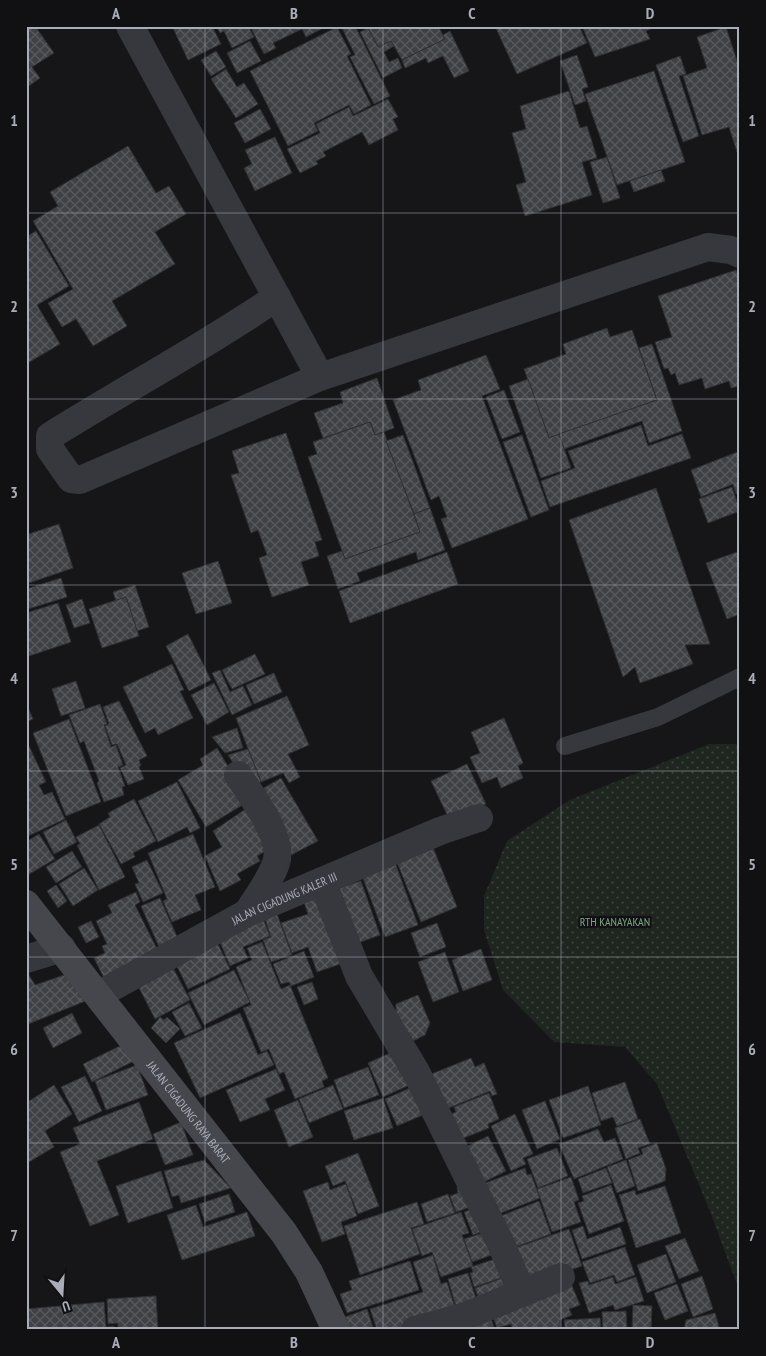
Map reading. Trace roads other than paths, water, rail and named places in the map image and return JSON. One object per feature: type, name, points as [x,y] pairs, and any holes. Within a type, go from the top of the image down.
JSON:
[{"type":"street","points":[[130,26],[320,377]]},
{"type":"street","points":[[277,297],[230,329],[137,382],[50,436],[50,449],[71,478],[80,480],[320,377],[708,247],[731,250],[740,254]]},
{"type":"street","points":[[238,775],[272,830],[278,848],[276,863],[247,913]]},
{"type":"street","name":"JALAN CIGADUNG KALER III","points":[[98,995],[247,913],[440,831],[479,818]]},
{"type":"street","points":[[322,881],[359,976],[416,1072],[502,1246],[522,1293]]},
{"type":"street","name":"JALAN CIGADUNG RAYA BARAT","points":[[26,904],[284,1233],[312,1280],[336,1330]]},
{"type":"street","points":[[26,959],[62,948]]},
{"type":"street","points":[[416,1330],[462,1317],[560,1277]]},
{"type":"lane","points":[[565,746],[658,717],[740,677]]},
{"type":"park label","name":"RTH KANAYAKAN","points":[[615,921]]}]
